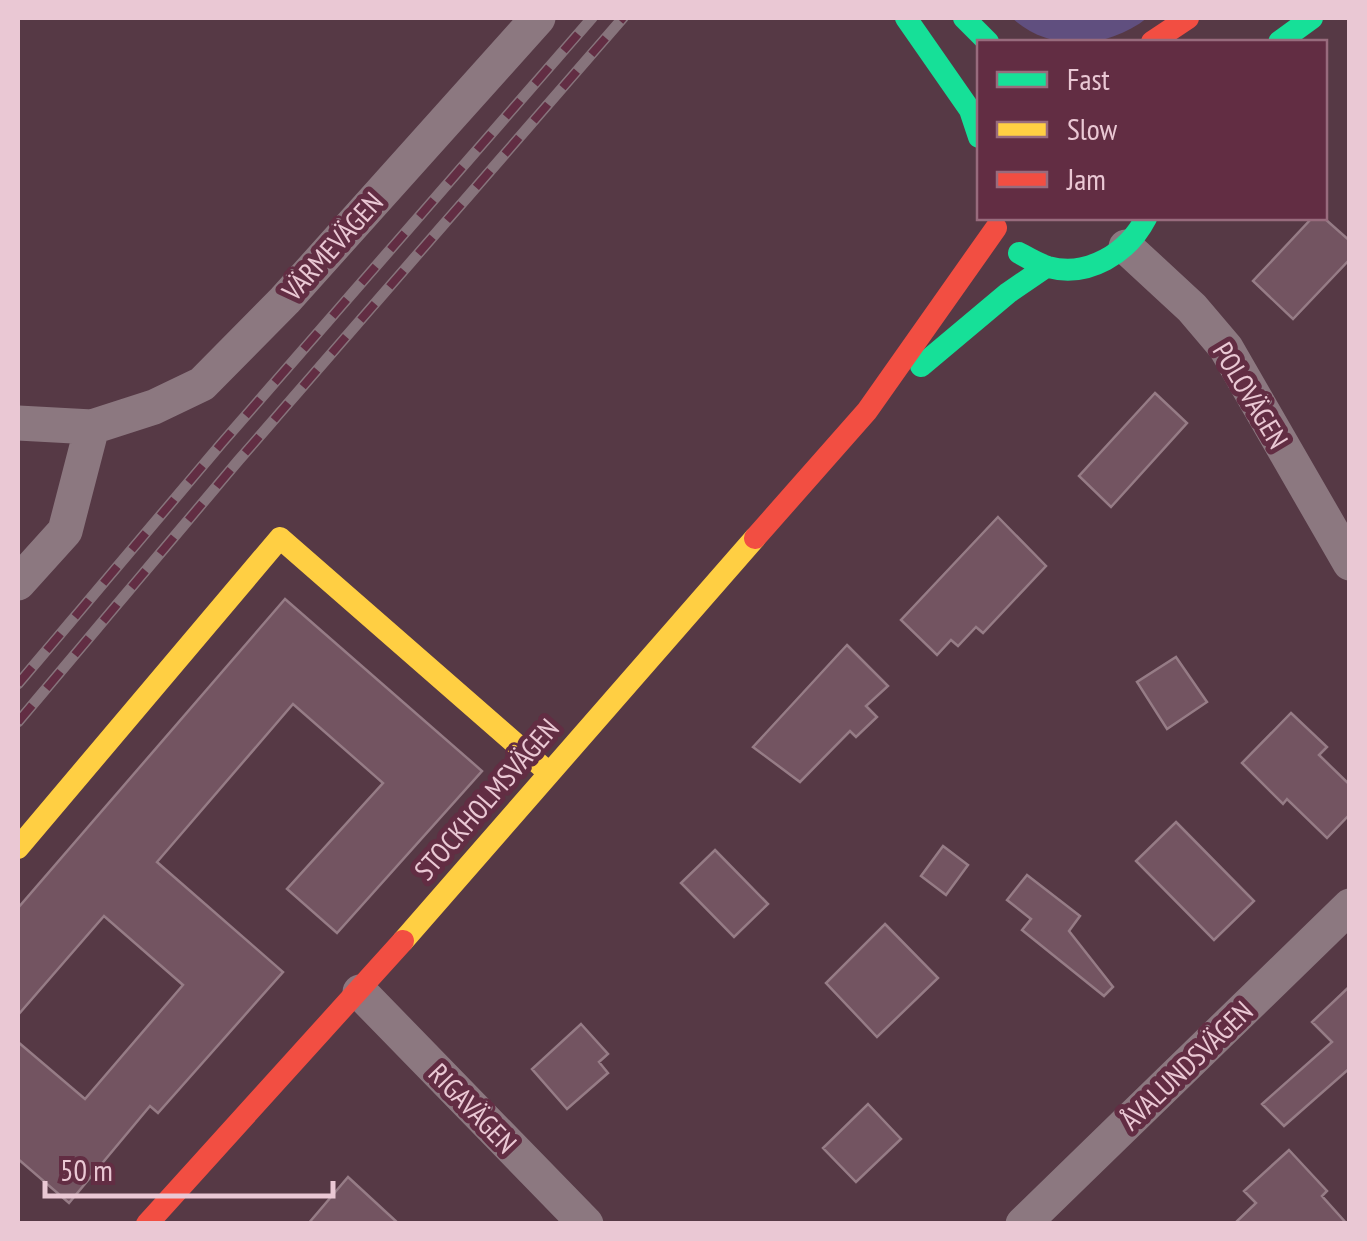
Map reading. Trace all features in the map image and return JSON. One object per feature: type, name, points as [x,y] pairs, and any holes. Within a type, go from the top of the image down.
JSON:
[{"type":"main road","points":[[906,18],[970,110],[977,129]]},
{"type":"main road","points":[[964,18],[986,40]]},
{"type":"main road","points":[[1281,40],[1312,18]]},
{"type":"main road","points":[[1159,40],[1196,30]]},
{"type":"main road","points":[[995,222],[1018,252],[1046,266],[1074,269],[1102,262],[1136,232]]},
{"type":"main road","name":"STOCKHOLMSVÄGEN","points":[[146,1224],[360,992],[548,772],[868,412],[995,222]]},
{"type":"main road","name":"STOCKHOLMSVÄGEN","points":[[868,412],[1008,293],[1046,266]]},
{"type":"main road","points":[[18,848],[280,538],[548,772]]},
{"type":"street","name":"VÄRMEVÄGEN","points":[[18,424],[92,427],[154,408],[202,384],[285,300],[538,18]]},
{"type":"street","name":"POLOVÄGEN","points":[[1136,232],[1226,348],[1350,564]]},
{"type":"street","points":[[18,583],[65,531],[92,427]]},
{"type":"street","name":"ÅVALUNDSVÄGEN","points":[[1023,1224],[1350,906]]},
{"type":"street","name":"RIGAVÄGEN","points":[[360,992],[586,1224]]},
{"type":"shaded area","points":[[1012,18],[1147,18],[1101,40],[1054,40]]},
{"type":"building","points":[[1310,220],[1326,220],[1350,241],[1350,259],[1293,319],[1253,281]]},
{"type":"building","points":[[1155,393],[1187,423],[1111,507],[1079,476]]},
{"type":"building","points":[[998,517],[1046,566],[983,633],[976,627],[958,646],[951,640],[937,655],[901,620]]},
{"type":"building","points":[[285,599],[482,771],[337,933],[287,889],[383,783],[293,704],[157,862],[283,972],[158,1113],[150,1106],[69,1203],[18,1159],[18,1042],[85,1099],[183,985],[104,916],[18,1015],[18,908]]},
{"type":"building","points":[[847,645],[888,686],[866,706],[877,717],[856,737],[850,731],[800,782],[753,747]]},
{"type":"building","points":[[1176,657],[1207,702],[1167,729],[1137,682]]},
{"type":"building","points":[[1291,713],[1327,747],[1319,755],[1350,785],[1350,814],[1327,838],[1287,799],[1283,804],[1242,763]]},
{"type":"building","points":[[1176,822],[1254,901],[1214,940],[1136,861]]},
{"type":"building","points":[[943,846],[968,865],[946,895],[921,876]]},
{"type":"building","points":[[715,850],[768,904],[734,937],[681,883]]},
{"type":"building","points":[[1027,875],[1080,916],[1069,931],[1113,987],[1104,996],[1022,930],[1031,919],[1007,900]]},
{"type":"building","points":[[885,924],[938,978],[877,1037],[826,983]]},
{"type":"building","points":[[1350,986],[1350,1068],[1284,1126],[1262,1104],[1332,1042],[1312,1022]]},
{"type":"building","points":[[581,1024],[608,1054],[599,1062],[608,1073],[567,1109],[532,1069]]},
{"type":"building","points":[[868,1104],[901,1139],[856,1182],[823,1148]]},
{"type":"building","points":[[1289,1150],[1327,1191],[1322,1196],[1347,1224],[1234,1224],[1256,1203],[1244,1191]]},
{"type":"building","points":[[348,1177],[399,1224],[308,1224]]},
{"type":"railway","points":[[18,684],[592,18]]},
{"type":"railway","points":[[18,722],[238,461],[623,18]]},
{"type":"traffic: fast","points":[[906,18],[970,110],[977,131]]},
{"type":"traffic: fast","points":[[964,18],[986,40]]},
{"type":"traffic: fast","points":[[1282,40],[1312,18]]},
{"type":"traffic: fast","points":[[1019,253],[1048,267],[1092,266],[1118,252],[1145,220]]},
{"type":"traffic: fast","points":[[921,366],[1008,293],[1046,267]]},
{"type":"traffic: slow","points":[[18,848],[280,538],[548,772]]},
{"type":"traffic: slow","points":[[403,941],[755,538]]},
{"type":"traffic: jam","points":[[1155,40],[1188,18]]},
{"type":"traffic: jam","points":[[755,538],[867,411],[996,228]]},
{"type":"traffic: jam","points":[[147,1224],[403,941]]}]
